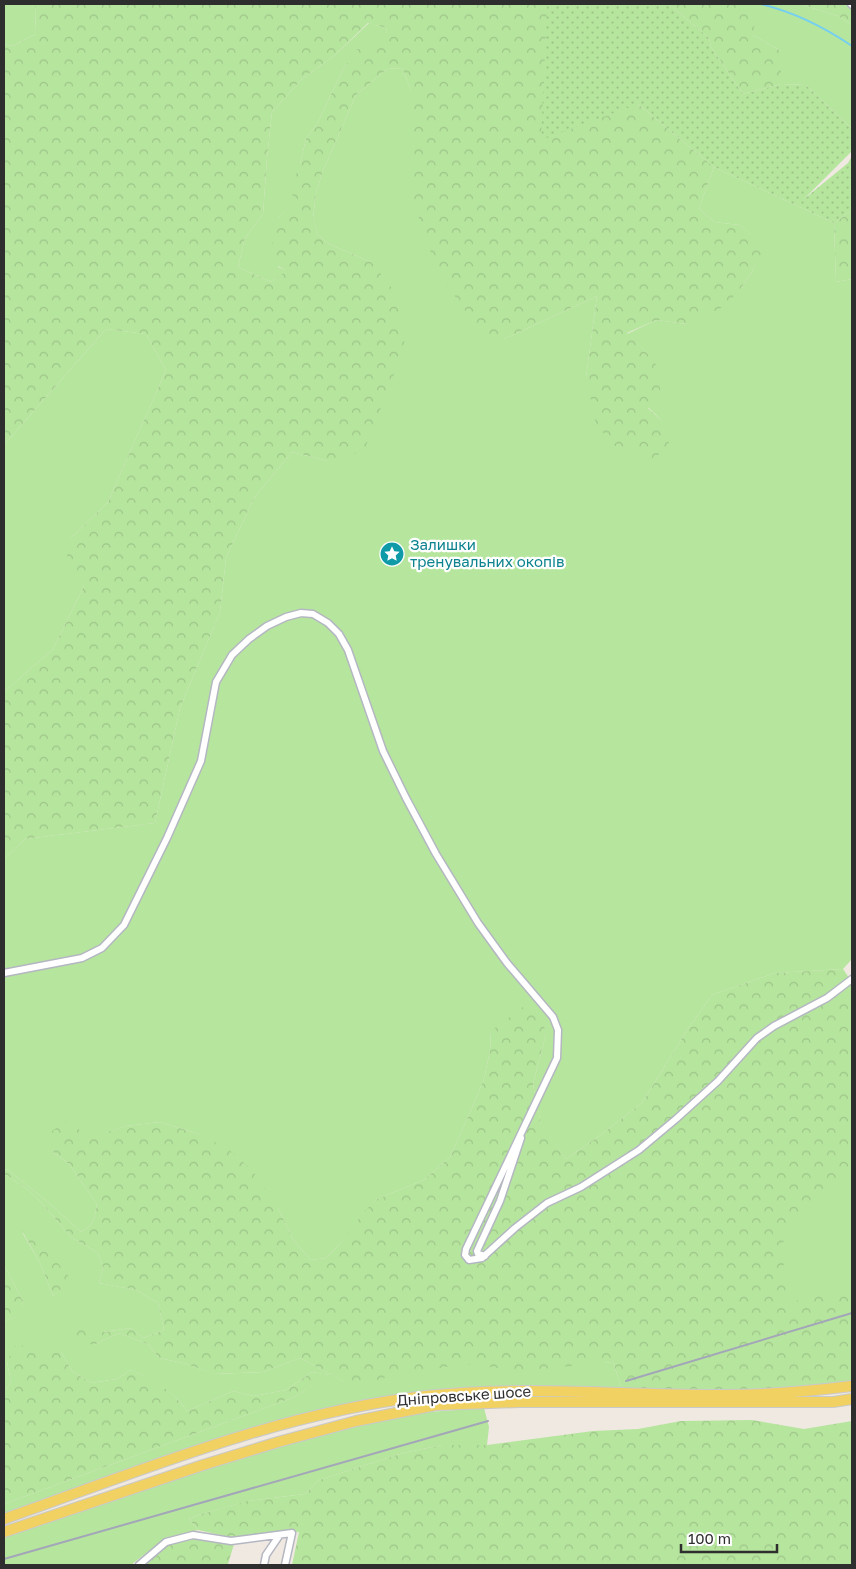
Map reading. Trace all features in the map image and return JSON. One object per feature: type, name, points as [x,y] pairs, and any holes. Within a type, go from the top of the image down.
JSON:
[{"type":"main road","name":"Дніпровське шосе","points":[[4,1519],[223,1442],[292,1422],[360,1406],[426,1396],[493,1392],[559,1390],[727,1395],[789,1393],[852,1386]]},
{"type":"main road","name":"Дніпровське шосе","points":[[4,1532],[203,1465],[278,1442],[356,1421],[436,1405],[520,1402],[834,1402],[852,1399]]},
{"type":"street","points":[[4,973],[82,958],[102,948],[124,925],[167,838],[200,761],[216,682],[232,655],[248,639],[267,626],[300,613],[313,614],[328,623],[339,634],[348,650],[383,751],[436,854],[478,923],[507,963],[553,1017],[558,1030],[556,1058],[466,1249],[465,1255],[469,1260],[484,1256],[547,1203],[581,1187],[639,1150],[718,1081],[757,1038],[774,1026],[827,998],[852,979]]},
{"type":"street","points":[[484,1256],[478,1254],[477,1251],[500,1201],[518,1151],[525,1122]]},
{"type":"street","points":[[139,1565],[166,1542],[193,1535],[231,1541],[292,1533],[285,1565]]},
{"type":"street","points":[[264,1565],[266,1555],[279,1536]]},
{"type":"green space","points":[[4,4],[35,4],[36,34],[12,46],[4,44]]},
{"type":"green space","points":[[35,4],[546,4],[638,104],[714,167],[699,208],[714,222],[740,225],[765,246],[752,272],[725,306],[687,324],[656,320],[627,333],[657,366],[661,395],[648,408],[662,421],[671,434],[667,448],[652,460],[615,446],[596,425],[586,377],[597,296],[504,339],[480,331],[438,273],[411,195],[411,90],[402,68],[387,69],[356,95],[323,171],[316,193],[313,217],[317,234],[329,244],[371,262],[395,292],[405,346],[364,451],[328,461],[292,452],[254,498],[226,558],[220,612],[180,708],[155,823],[25,839],[4,859],[4,692],[53,649],[84,586],[64,570],[71,538],[108,502],[166,370],[146,334],[106,329],[4,445],[4,44],[12,46],[36,34]],"holes":[[[368,23],[386,28],[387,32],[374,42],[374,51],[357,49],[342,71],[318,122],[306,139],[300,164],[290,191],[296,201],[278,218],[272,246],[272,263],[287,271],[271,282],[238,267],[245,238],[263,214],[272,112],[302,79],[335,55]]]},
{"type":"green space","points":[[546,4],[670,5],[709,38],[711,47],[743,94],[781,84],[806,85],[852,129],[852,151],[804,199],[848,163],[852,156],[852,210],[834,223],[714,167],[638,104],[541,140]]},
{"type":"green space","points":[[634,4],[734,4],[755,21],[753,35],[781,51],[781,84],[743,94],[711,47],[709,38],[670,5]]},
{"type":"green space","points":[[734,4],[799,4],[838,16],[852,25],[852,129],[806,85],[781,84],[781,51],[753,35]]},
{"type":"green space","points":[[799,4],[852,4],[852,25],[838,16]]},
{"type":"green space","points":[[369,23],[386,28],[387,32],[374,51],[349,61],[342,71],[318,122],[306,139],[300,164],[297,201],[278,218],[278,267],[288,271],[271,282],[238,267],[245,238],[263,214],[272,112],[302,79],[335,55]]},
{"type":"green space","points":[[402,68],[411,90],[411,195],[504,339],[597,296],[586,377],[662,421],[648,407],[647,353],[627,334],[656,320],[687,324],[741,288],[752,272],[764,246],[740,225],[714,222],[699,208],[714,167],[834,223],[836,282],[852,279],[852,959],[843,969],[775,973],[712,995],[687,1030],[642,1103],[566,1159],[541,1125],[533,1084],[546,1034],[491,1031],[490,1051],[484,1079],[450,1157],[424,1180],[377,1199],[326,1258],[311,1260],[294,1241],[278,1208],[199,1134],[160,1122],[126,1126],[52,1151],[69,1164],[97,1204],[91,1224],[81,1232],[7,1169],[4,1170],[4,859],[25,839],[155,823],[180,708],[220,612],[226,558],[254,498],[292,452],[328,461],[371,262],[329,244],[317,234],[313,218],[316,193],[323,171],[356,95],[387,69]]},
{"type":"green space","points":[[852,210],[852,279],[836,282],[834,223]]},
{"type":"green space","points":[[106,329],[146,334],[166,370],[108,502],[71,538],[84,586],[53,649],[4,692],[4,445]]},
{"type":"green space","points":[[843,969],[852,982],[852,1172],[789,1227],[783,1243],[788,1303],[852,1286],[852,1386],[789,1393],[623,1392],[613,1362],[522,1371],[466,1364],[394,1375],[354,1387],[300,1358],[263,1372],[215,1374],[183,1363],[159,1358],[148,1344],[119,1333],[94,1345],[73,1339],[69,1325],[94,1325],[104,1332],[131,1328],[143,1338],[164,1330],[158,1303],[136,1290],[99,1283],[103,1268],[98,1253],[71,1237],[40,1201],[27,1189],[4,1174],[4,1170],[7,1169],[81,1232],[91,1224],[97,1204],[69,1164],[52,1151],[50,1133],[68,1119],[88,1138],[126,1126],[160,1122],[199,1134],[228,1149],[252,1170],[278,1208],[294,1241],[311,1260],[326,1258],[377,1199],[424,1180],[450,1157],[484,1079],[490,1051],[491,1031],[527,1004],[541,1015],[546,1034],[533,1084],[541,1124],[566,1159],[642,1103],[687,1030],[712,995],[775,973]]},
{"type":"green space","points":[[852,1006],[852,1291],[601,1363],[613,1362],[623,1392],[426,1396],[292,1422],[4,1518],[4,1504],[295,1397],[329,1375],[312,1372],[286,1390],[254,1396],[233,1391],[187,1411],[162,1386],[130,1370],[117,1379],[91,1383],[72,1371],[61,1352],[7,1362],[11,1382],[4,1392],[4,1321],[21,1315],[23,1301],[4,1265],[4,1174],[27,1189],[40,1201],[71,1237],[98,1253],[103,1268],[99,1283],[136,1290],[158,1303],[164,1330],[143,1338],[131,1328],[103,1332],[94,1345],[119,1333],[148,1344],[159,1358],[183,1363],[216,1374],[263,1372],[300,1358],[345,1382]],"holes":[[[22,1232],[71,1280],[53,1296],[40,1263]]]},
{"type":"green space","points":[[27,1227],[72,1280],[53,1296],[40,1263],[22,1231]]},
{"type":"green space","points":[[4,1265],[23,1301],[22,1315],[4,1321]]},
{"type":"green space","points":[[34,1345],[61,1352],[72,1371],[91,1383],[117,1379],[130,1370],[169,1391],[187,1411],[233,1391],[254,1396],[286,1390],[312,1372],[330,1375],[295,1397],[4,1504],[4,1392],[11,1382],[7,1362],[14,1346]]},
{"type":"green space","points":[[484,1408],[489,1427],[487,1445],[442,1445],[403,1453],[319,1480],[305,1494],[248,1501],[201,1514],[189,1519],[198,1530],[165,1538],[131,1565],[4,1565],[4,1536],[218,1464],[356,1425],[428,1412]]},
{"type":"green space","points":[[752,1420],[804,1429],[852,1421],[852,1565],[292,1565],[299,1532],[229,1537],[198,1530],[189,1519],[247,1501],[305,1494],[319,1480],[403,1453],[442,1445],[487,1445],[593,1431],[638,1429],[681,1421]]},
{"type":"green space","points":[[192,1538],[234,1544],[228,1564],[141,1565],[166,1545]]},
{"type":"waterway","points":[[761,4],[785,11],[808,21],[852,46]]},
{"type":"railway","points":[[626,1381],[852,1313]]},
{"type":"railway","points":[[4,1559],[488,1421]]},
{"type":"place","name":"Залишки тренувальних окопів","points":[[392,554]]}]
